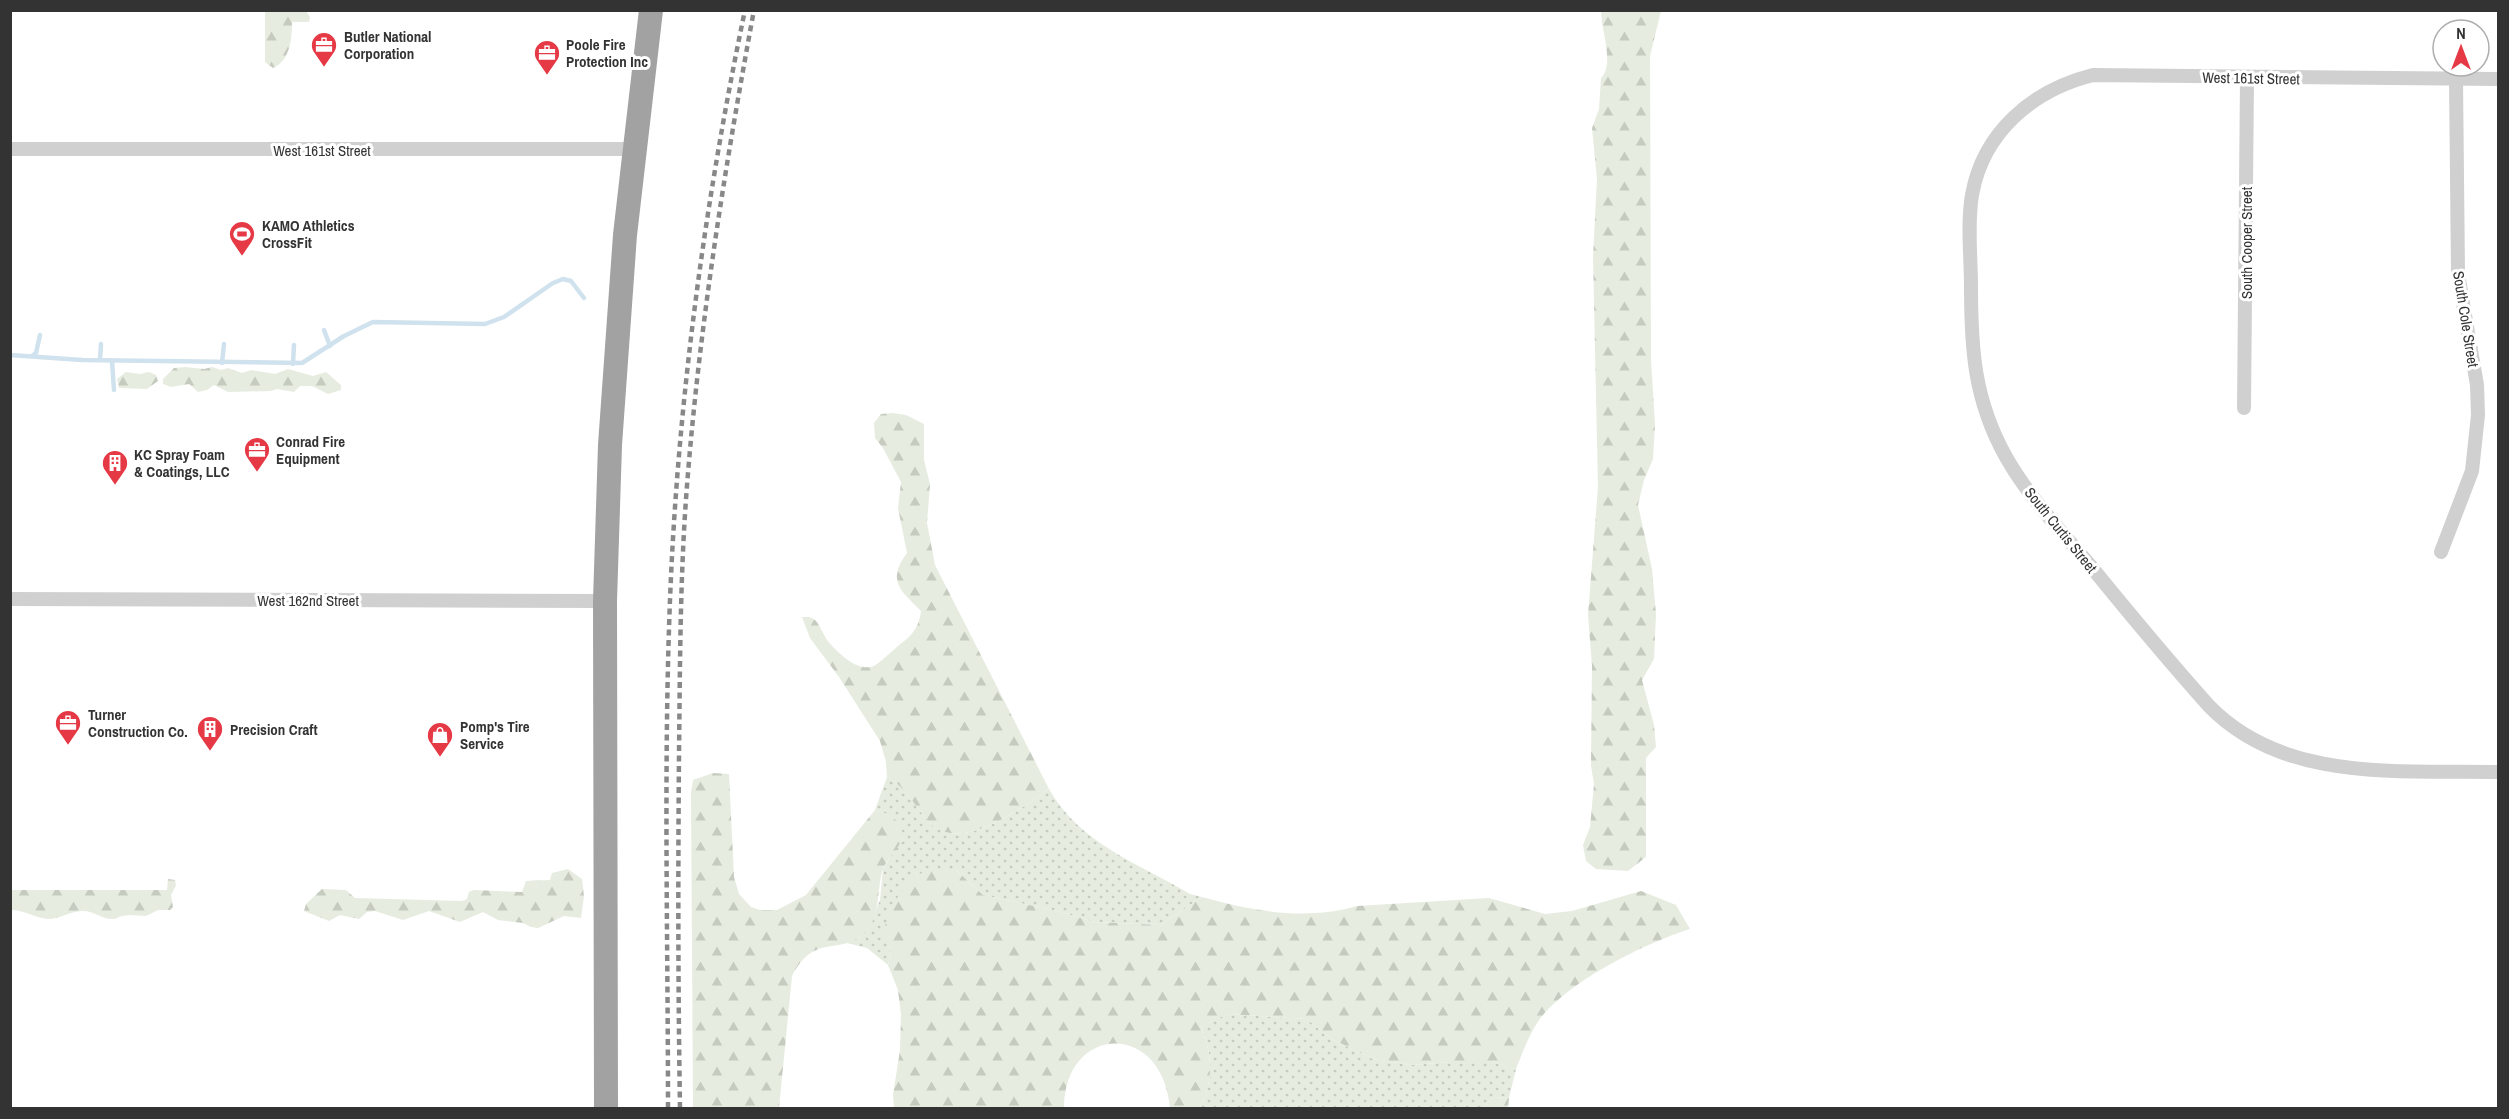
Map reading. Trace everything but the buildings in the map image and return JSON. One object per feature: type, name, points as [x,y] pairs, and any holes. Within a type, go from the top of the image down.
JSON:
[{"type":"highway","points":[[606,1108],[605,601],[611,423],[624,235],[651,10]]},
{"type":"street","name":"West 161st Street","points":[[2014,116],[2047,91],[2093,75],[2499,80]]},
{"type":"street","name":"South Cooper Street","points":[[2244,408],[2247,78]]},
{"type":"street","name":"South Cole Street","points":[[2441,552],[2472,471],[2478,415],[2477,385],[2458,274],[2456,79]]},
{"type":"street","name":"South Curtis Street","points":[[2014,116],[1996,137],[1977,176],[1970,208],[1971,348],[1975,377],[1992,429],[2015,472],[2158,648],[2226,724],[2258,744],[2333,767],[2499,772]]},
{"type":"street","name":"West 161st Street","points":[[10,149],[634,149]]},
{"type":"street","name":"West 162nd Street","points":[[10,599],[605,601]]},
{"type":"green space","points":[[265,11],[306,11],[310,17],[309,22],[292,22],[289,49],[279,65],[273,68],[265,62]]},
{"type":"green space","points":[[1601,11],[1661,11],[1650,56],[1651,360],[1655,424],[1653,459],[1644,480],[1638,505],[1652,569],[1656,614],[1654,659],[1642,680],[1654,725],[1656,747],[1646,758],[1646,857],[1628,871],[1596,869],[1586,861],[1583,845],[1590,827],[1594,784],[1591,766],[1592,666],[1588,615],[1598,487],[1593,257],[1597,179],[1592,128],[1599,109],[1601,78],[1607,65]]},
{"type":"green space","points":[[212,367],[221,370],[228,368],[242,373],[251,370],[275,374],[288,369],[313,376],[326,372],[341,385],[341,390],[328,394],[312,386],[300,386],[294,392],[277,389],[228,392],[214,385],[198,392],[189,384],[171,387],[163,384],[163,379],[174,368],[204,369]]},
{"type":"green space","points":[[126,372],[140,374],[149,372],[156,375],[158,381],[147,389],[119,388],[117,379]]},
{"type":"green space","points":[[881,414],[906,415],[924,424],[924,460],[930,484],[927,523],[935,565],[1049,789],[1007,817],[973,831],[956,833],[941,830],[928,821],[899,785],[887,777],[886,762],[880,741],[839,677],[810,638],[802,617],[815,620],[827,640],[848,660],[867,667],[877,664],[907,639],[918,625],[921,611],[902,591],[897,578],[901,563],[907,553],[898,508],[901,482],[883,448],[875,438],[874,423]]},
{"type":"green space","points":[[713,773],[729,774],[734,877],[739,894],[751,907],[760,910],[777,910],[806,895],[875,810],[894,818],[902,833],[900,844],[883,869],[875,914],[867,931],[850,942],[816,950],[800,963],[792,976],[779,1108],[693,1108],[691,792],[693,780]]},
{"type":"green space","points":[[887,777],[904,790],[928,821],[941,830],[956,833],[973,831],[1007,817],[1049,789],[1062,808],[1094,838],[1131,862],[1190,894],[1202,897],[1161,925],[1094,922],[1057,911],[983,895],[956,870],[884,931],[891,953],[888,965],[867,948],[847,943],[860,937],[868,929],[880,900],[883,869],[902,838],[887,814],[875,810]]},
{"type":"green space","points":[[568,869],[582,879],[584,896],[581,918],[564,916],[538,928],[523,923],[498,920],[483,912],[460,922],[429,911],[403,920],[375,911],[367,912],[359,919],[340,915],[329,921],[304,911],[306,904],[322,889],[346,890],[355,898],[462,901],[467,899],[469,892],[474,890],[522,892],[526,881],[550,880],[552,873]]},
{"type":"green space","points":[[932,869],[956,870],[983,895],[1057,911],[1094,922],[1161,925],[1202,897],[1260,910],[1299,913],[1318,913],[1357,906],[1489,898],[1545,914],[1572,911],[1641,891],[1676,905],[1690,929],[1629,954],[1585,979],[1566,993],[1537,1023],[1516,1069],[1491,1062],[1412,1065],[1373,1059],[1330,1038],[1307,1019],[1228,1014],[1201,1026],[1208,1048],[1210,1078],[1199,1108],[1170,1108],[1163,1079],[1150,1059],[1133,1047],[1114,1044],[1095,1048],[1079,1060],[1068,1081],[1064,1108],[894,1108],[893,1095],[900,1050],[901,1015],[898,990],[888,965],[891,953],[883,931],[895,902],[906,885],[922,873]]},
{"type":"green space","points":[[168,879],[175,880],[176,885],[171,895],[173,907],[170,910],[158,910],[146,916],[129,915],[110,919],[83,911],[47,919],[11,910],[11,890],[167,890]]},
{"type":"green space","points":[[1227,1014],[1307,1019],[1330,1038],[1373,1059],[1412,1065],[1491,1062],[1516,1069],[1509,1098],[1493,1097],[1483,1108],[1199,1108],[1210,1077],[1208,1047],[1201,1026]]},
{"type":"green space","points":[[1493,1097],[1509,1098],[1508,1108],[1483,1108]]},
{"type":"waterway","points":[[10,355],[82,360],[302,363],[344,336],[373,322],[485,324],[504,317],[553,283],[563,279],[571,281],[584,298]]},
{"type":"waterway","points":[[324,330],[330,346]]},
{"type":"waterway","points":[[33,355],[36,353],[40,335]]},
{"type":"waterway","points":[[100,360],[101,344]]},
{"type":"waterway","points":[[222,363],[224,344]]},
{"type":"waterway","points":[[293,364],[294,345]]},
{"type":"waterway","points":[[112,361],[114,390]]},
{"type":"railway","points":[[668,1108],[667,709],[675,505],[688,363],[707,221],[745,10]]},
{"type":"railway","points":[[680,1108],[679,754],[681,595],[686,499],[697,376],[713,254],[754,10]]},
{"type":"place","name":"Butler National Corporation","points":[[324,68]]},
{"type":"place","name":"Poole Fire Protection Inc","points":[[547,76]]},
{"type":"place","name":"KAMO Athletics CrossFit","points":[[242,257]]},
{"type":"place","name":"Conrad Fire Equipment","points":[[257,473]]},
{"type":"place","name":"KC Spray Foam & Coatings, LLC","points":[[115,486]]},
{"type":"place","name":"Turner Construction Co.","points":[[68,746]]},
{"type":"place","name":"Precision Craft","points":[[210,752]]},
{"type":"place","name":"Pomp's Tire Service","points":[[440,758]]}]
